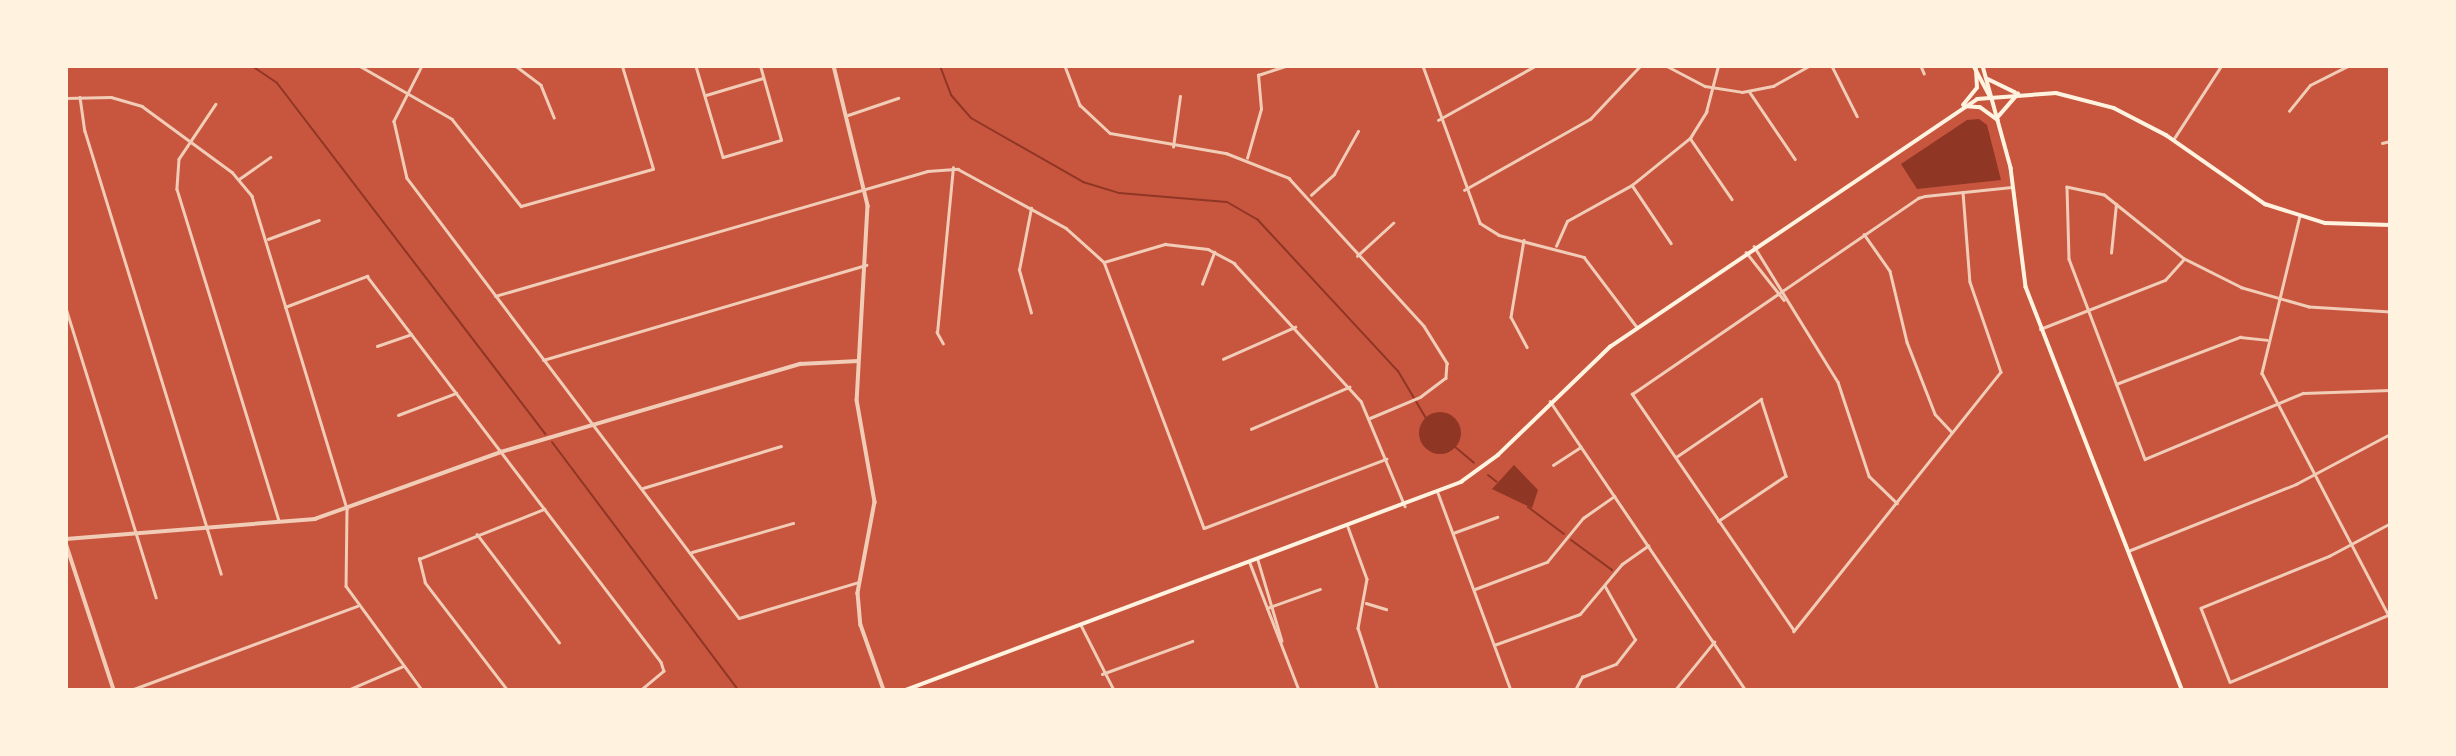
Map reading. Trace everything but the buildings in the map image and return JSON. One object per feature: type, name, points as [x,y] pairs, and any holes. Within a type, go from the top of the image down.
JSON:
[{"type":"main road","points":[[1983,66],[1990,96]]},
{"type":"main road","points":[[1975,68],[1990,96],[1998,119],[2014,187],[2021,265],[2040,329],[2182,690]]},
{"type":"main road","points":[[1961,107],[1977,88],[1975,68]]},
{"type":"main road","points":[[1987,77],[2020,93]]},
{"type":"main road","points":[[1998,119],[2020,93]]},
{"type":"main road","points":[[906,690],[1438,493],[1499,456],[1550,401],[1637,327],[1961,107],[1990,96],[2056,93],[2114,108],[2173,140],[2242,192],[2300,216],[2389,225]]},
{"type":"main road","points":[[1961,107],[1980,107],[1998,119]]},
{"type":"street","points":[[360,66],[460,126],[521,206],[653,169],[622,66]]},
{"type":"street","points":[[422,66],[404,91],[393,133],[403,169],[495,296],[739,618],[859,582]]},
{"type":"street","points":[[516,66],[541,85],[554,117]]},
{"type":"street","points":[[696,66],[723,157],[781,140],[760,66]]},
{"type":"street","points":[[834,66],[866,188],[866,265],[858,361],[858,412],[875,501],[859,582],[861,625],[884,690]]},
{"type":"street","points":[[986,68],[996,66]]},
{"type":"street","points":[[1065,66],[1076,98],[1096,124],[1126,139],[1247,158],[1289,178],[1310,196],[1357,256],[1424,326],[1449,371],[1421,397],[1369,419]]},
{"type":"street","points":[[1247,158],[1261,109],[1258,75],[1286,66]]},
{"type":"street","points":[[1423,66],[1438,120],[1464,191],[1480,223],[1524,240],[1556,246],[1599,270],[1637,327]]},
{"type":"street","points":[[1438,120],[1535,66]]},
{"type":"street","points":[[1464,191],[1590,119],[1640,66]]},
{"type":"street","points":[[1667,66],[1713,89],[1749,91],[1809,66]]},
{"type":"street","points":[[1556,246],[1567,221],[1632,185],[1690,138],[1713,89],[1718,66]]},
{"type":"street","points":[[1832,66],[1857,116]]},
{"type":"street","points":[[1921,66],[1924,73]]},
{"type":"street","points":[[2173,140],[2221,66]]},
{"type":"street","points":[[2289,111],[2310,85],[2348,66]]},
{"type":"street","points":[[705,95],[763,78]]},
{"type":"street","points":[[1749,91],[1795,159]]},
{"type":"street","points":[[1173,147],[1180,96]]},
{"type":"street","points":[[80,97],[85,131],[221,574]]},
{"type":"street","points":[[66,98],[132,102],[190,140],[239,179],[268,239],[285,307],[347,509],[345,581],[357,606],[422,690]]},
{"type":"street","points":[[848,115],[898,98]]},
{"type":"street","points":[[216,104],[190,140],[176,169],[177,189],[279,523]]},
{"type":"street","points":[[1310,196],[1334,174],[1358,131]]},
{"type":"street","points":[[1690,138],[1732,199]]},
{"type":"street","points":[[2382,143],[2389,141]]},
{"type":"street","points":[[239,179],[270,157]]},
{"type":"street","points":[[495,296],[866,188],[953,168],[1031,208],[1077,236],[1104,262],[1204,528],[1386,459]]},
{"type":"street","points":[[943,344],[937,333],[953,168]]},
{"type":"street","points":[[1632,185],[1671,243]]},
{"type":"street","points":[[1963,192],[1970,282],[2001,372],[1794,631],[1632,394],[1917,198],[1963,192],[2014,187]]},
{"type":"street","points":[[2389,312],[2277,300],[2184,259],[2116,204],[2067,187],[2069,259],[2145,459],[2311,391],[2389,390]]},
{"type":"street","points":[[2111,253],[2116,204]]},
{"type":"street","points":[[1031,208],[1019,270],[1031,313]]},
{"type":"street","points":[[2300,216],[2267,340],[2262,373],[2276,404],[2315,475],[2352,544],[2389,614],[2230,682],[2201,608],[2352,544],[2389,524]]},
{"type":"street","points":[[268,239],[319,220]]},
{"type":"street","points":[[1357,256],[1393,223]]},
{"type":"street","points":[[1864,234],[1890,271],[1904,335],[1935,414],[1953,433]]},
{"type":"street","points":[[1524,240],[1511,317],[1527,347]]},
{"type":"street","points":[[1104,262],[1165,244],[1214,252],[1245,273],[1349,387],[1369,419],[1405,506]]},
{"type":"street","points":[[1754,246],[1783,290],[1784,300]]},
{"type":"street","points":[[1202,284],[1214,252]]},
{"type":"street","points":[[1746,252],[1775,295],[1784,300],[1838,382],[1869,476],[1897,503]]},
{"type":"street","points":[[2040,329],[2165,280],[2184,259]]},
{"type":"street","points":[[543,360],[866,265]]},
{"type":"street","points":[[285,307],[367,276],[664,671],[641,690]]},
{"type":"street","points":[[66,308],[156,597]]},
{"type":"street","points":[[1223,359],[1295,327]]},
{"type":"street","points":[[377,346],[411,334]]},
{"type":"street","points":[[2116,384],[2240,337],[2267,340]]},
{"type":"street","points":[[114,690],[66,541],[279,523],[347,509],[500,452],[800,364],[858,361]]},
{"type":"street","points":[[1251,429],[1349,387]]},
{"type":"street","points":[[398,415],[456,393]]},
{"type":"street","points":[[1676,457],[1761,398],[1786,476],[1719,521]]},
{"type":"street","points":[[1550,401],[1746,690]]},
{"type":"street","points":[[2127,552],[2315,475],[2389,434]]},
{"type":"street","points":[[643,488],[781,446]]},
{"type":"street","points":[[1553,465],[1581,447]]},
{"type":"street","points":[[1438,493],[1511,690]]},
{"type":"street","points":[[1474,589],[1547,562],[1583,518],[1614,496]]},
{"type":"street","points":[[507,690],[425,583],[419,559],[544,509]]},
{"type":"street","points":[[1453,533],[1497,517]]},
{"type":"street","points":[[691,552],[793,523]]},
{"type":"street","points":[[1348,527],[1367,579],[1366,603],[1358,628],[1378,690]]},
{"type":"street","points":[[477,534],[559,642]]},
{"type":"street","points":[[1494,645],[1580,614],[1648,546]]},
{"type":"street","points":[[1258,560],[1275,605],[1282,645]]},
{"type":"street","points":[[1250,563],[1299,690]]},
{"type":"street","points":[[1575,690],[1582,677],[1616,664],[1635,640],[1605,587]]},
{"type":"street","points":[[1266,608],[1320,589]]},
{"type":"street","points":[[1366,603],[1386,610]]},
{"type":"street","points":[[131,690],[357,606]]},
{"type":"street","points":[[1081,625],[1102,674],[1114,690]]},
{"type":"street","points":[[1102,674],[1192,641]]},
{"type":"street","points":[[1675,690],[1714,642]]},
{"type":"street","points":[[348,690],[403,666]]},
{"type":"shaded area","points":[[1979,119],[1987,125],[2001,180],[1917,189],[1901,164],[1967,120]]},
{"type":"shaded area","points":[[1440,412],[1455,418],[1461,433],[1455,448],[1440,454],[1425,448],[1419,433],[1425,418]]},
{"type":"shaded area","points":[[1514,465],[1538,490],[1532,508],[1492,489]]},
{"type":"waterway","points":[[252,66],[277,83],[545,434]]},
{"type":"waterway","points":[[940,66],[951,95],[971,118],[1083,182],[1119,193],[1227,202],[1257,219],[1398,371],[1427,420]]},
{"type":"waterway","points":[[552,442],[738,690]]},
{"type":"waterway","points":[[1454,446],[1474,463]]},
{"type":"waterway","points":[[1488,475],[1497,482]]},
{"type":"waterway","points":[[1528,507],[1564,534]]},
{"type":"waterway","points":[[1571,540],[1612,570]]}]
